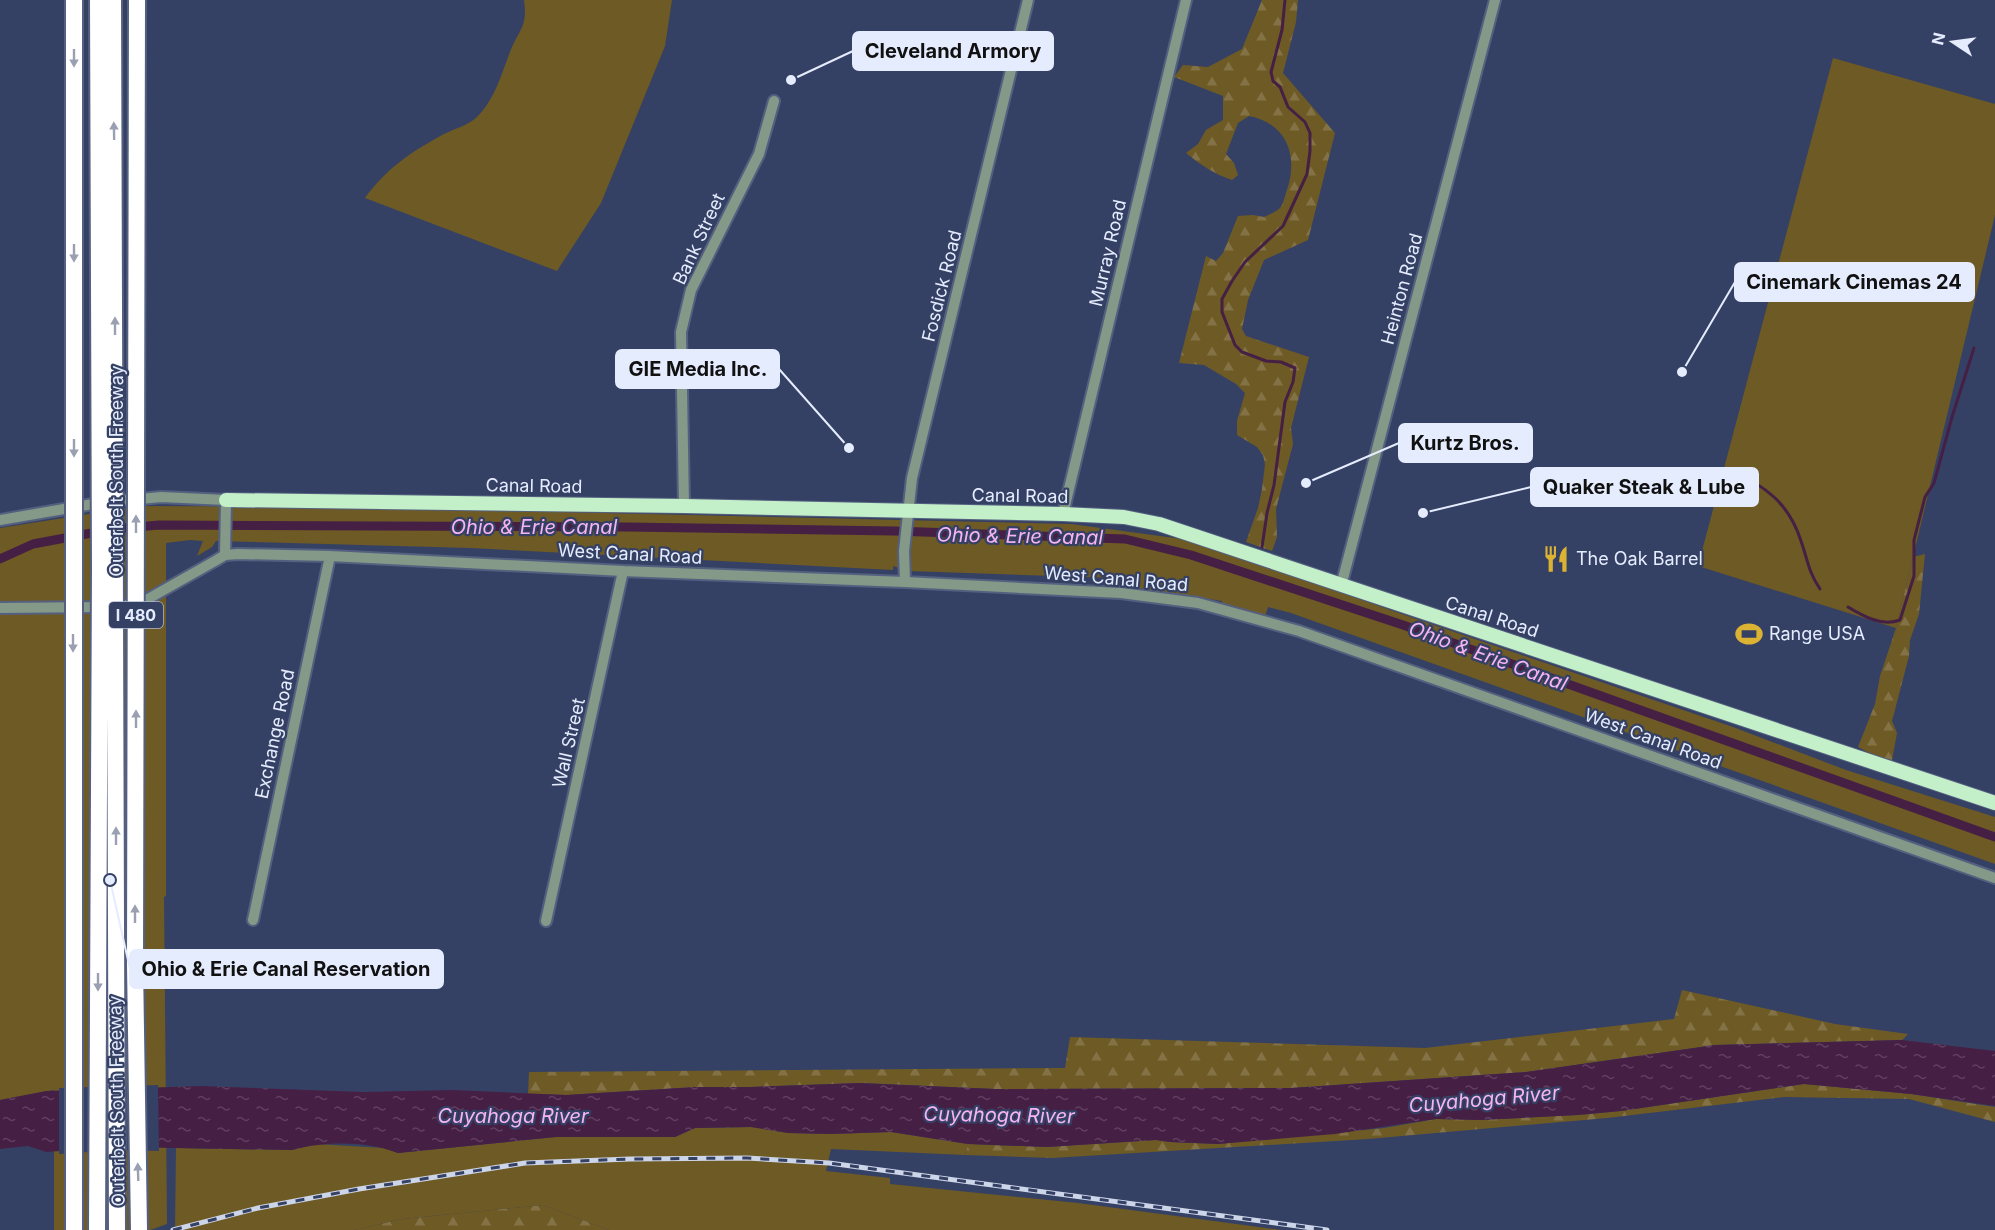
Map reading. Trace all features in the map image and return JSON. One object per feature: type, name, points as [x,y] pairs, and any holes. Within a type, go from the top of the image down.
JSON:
[{"type":"highway","points":[[74,0],[74,1230]]},
{"type":"highway","points":[[98,0],[100,592],[98,1230]]},
{"type":"highway","points":[[113,0],[117,1230]]},
{"type":"highway","name":"Outerbelt South Freeway","points":[[137,0],[135,964],[139,1230]]},
{"type":"main road","name":"Canal Road","points":[[226,500],[684,506],[906,518],[1063,514],[1124,517],[1159,524],[1995,803]]},
{"type":"street","name":"Fosdick Road","points":[[905,582],[906,518],[912,478],[1028,0]]},
{"type":"street","name":"Murray Road","points":[[1063,514],[1186,0]]},
{"type":"street","name":"Heinton Road","points":[[1341,586],[1495,0]]},
{"type":"street","name":"Bank Street","points":[[684,506],[681,332],[691,290],[759,154],[774,101]]},
{"type":"street","name":"Canal Road","points":[[0,520],[99,503],[161,497],[226,500]]},
{"type":"street","points":[[225,555],[226,500]]},
{"type":"street","name":"West Canal Road","points":[[0,608],[102,607],[139,604],[225,555],[248,554],[905,582],[1134,594],[1187,601],[1235,612],[1307,634],[1995,878]]},
{"type":"street","name":"Exchange Road","points":[[253,920],[330,556]]},
{"type":"street","name":"Wall Street","points":[[546,921],[623,571]]},
{"type":"green space","points":[[524,0],[672,0],[665,46],[601,203],[557,271],[365,198],[382,177],[401,161],[444,134],[470,122],[483,110],[497,86],[522,28],[525,16]]},
{"type":"green space","points":[[1262,0],[1298,0],[1296,22],[1283,73],[1335,133],[1308,240],[1264,260],[1248,300],[1242,329],[1246,336],[1309,357],[1291,428],[1293,444],[1276,509],[1277,537],[1272,551],[1246,542],[1258,508],[1265,464],[1263,455],[1257,447],[1237,435],[1237,421],[1245,393],[1236,384],[1204,365],[1179,363],[1206,256],[1216,261],[1223,253],[1238,216],[1264,217],[1280,208],[1287,190],[1291,165],[1290,153],[1280,133],[1262,120],[1249,116],[1238,123],[1226,154],[1234,163],[1238,175],[1232,180],[1213,172],[1186,153],[1198,144],[1206,130],[1223,120],[1223,96],[1174,77],[1183,65],[1208,67],[1242,49]]},
{"type":"green space","points":[[1833,58],[1995,104],[1995,215],[1896,628],[1698,566]]},
{"type":"green space","points":[[140,506],[346,507],[1071,524],[1197,541],[1390,610],[1733,727],[1846,770],[1995,817],[1995,864],[1291,613],[1268,607],[1264,620],[1221,607],[1222,601],[1114,586],[1114,578],[909,571],[893,566],[893,570],[470,548],[216,541],[212,547],[197,556],[203,541],[166,543],[166,896],[164,897],[167,1224],[150,1230],[54,1230],[54,1090],[0,1100],[0,528]]},
{"type":"green space","points":[[1925,554],[1919,614],[1910,640],[1909,656],[1892,721],[1897,733],[1892,760],[1877,757],[1858,747],[1875,704],[1880,676],[1896,628],[1913,557]]},
{"type":"green space","points":[[1682,990],[1835,1024],[1908,1034],[1902,1040],[1715,1045],[1526,1072],[1291,1088],[995,1089],[860,1083],[696,1087],[567,1095],[528,1094],[529,1072],[1065,1068],[1070,1037],[1425,1048],[1674,1019]]},
{"type":"green space","points":[[1804,1084],[1911,1094],[1995,1107],[1995,1122],[1909,1099],[1784,1097],[1607,1118],[1368,1139],[1052,1158],[965,1155],[968,1144],[1047,1147],[1156,1140],[1218,1144],[1384,1128],[1436,1119],[1481,1120],[1578,1115],[1621,1111]]},
{"type":"green space","points":[[751,1127],[788,1133],[891,1132],[968,1144],[965,1155],[831,1149],[826,1171],[890,1178],[890,1184],[1078,1203],[1282,1230],[609,1230],[543,1205],[402,1219],[354,1230],[175,1230],[176,1148],[292,1150],[316,1144],[384,1148],[398,1153],[556,1137],[675,1137],[695,1128]]},
{"type":"green space","points":[[543,1205],[609,1230],[354,1230],[402,1219]]},
{"type":"water","name":"Cuyahoga River","points":[[1902,1040],[1995,1051],[1995,1106],[1911,1094],[1804,1084],[1621,1111],[1481,1120],[1436,1119],[1335,1134],[1218,1144],[1156,1140],[1047,1147],[968,1144],[891,1132],[788,1133],[751,1127],[695,1128],[675,1137],[556,1137],[398,1153],[359,1144],[318,1145],[292,1150],[119,1147],[46,1152],[28,1146],[0,1149],[0,1100],[46,1091],[201,1086],[364,1092],[453,1090],[566,1095],[696,1087],[860,1083],[995,1089],[1291,1088],[1526,1072],[1715,1045]]},
{"type":"pier","points":[[158,1085],[159,1151],[119,1150],[59,1154],[59,1088]]},
{"type":"waterway","points":[[1262,547],[1274,485],[1285,402],[1293,382],[1295,368],[1242,352],[1235,345],[1222,312],[1222,299],[1245,262],[1283,226],[1307,174],[1310,133],[1305,122],[1288,107],[1280,87],[1273,81],[1271,72],[1282,30],[1285,0]]},
{"type":"waterway","points":[[1848,607],[1866,617],[1880,621],[1900,620],[1914,576],[1914,540],[1925,497],[1934,483],[1974,348]]},
{"type":"waterway","points":[[1731,470],[1755,482],[1783,506],[1796,528],[1820,589]]},
{"type":"waterway","name":"Ohio & Erie Canal","points":[[0,559],[33,544],[113,529],[159,525],[627,527],[894,531],[1125,539],[1191,555],[1403,625],[1995,837]]},
{"type":"railway","points":[[173,1230],[258,1208],[359,1189],[525,1163],[747,1158],[829,1163],[1327,1230]]},
{"type":"place","name":"Cleveland Armory","points":[[791,80]]},
{"type":"place","name":"Cinemark Cinemas 24","points":[[1682,372]]},
{"type":"place","name":"GIE Media Inc.","points":[[849,448]]},
{"type":"place","name":"Kurtz Bros.","points":[[1306,483]]},
{"type":"place","name":"Quaker Steak & Lube","points":[[1423,513]]},
{"type":"place","name":"The Oak Barrel","points":[[1556,559]]},
{"type":"place","name":"Range USA","points":[[1749,634]]},
{"type":"place","name":"Ohio & Erie Canal Reservation","points":[[110,880]]}]
